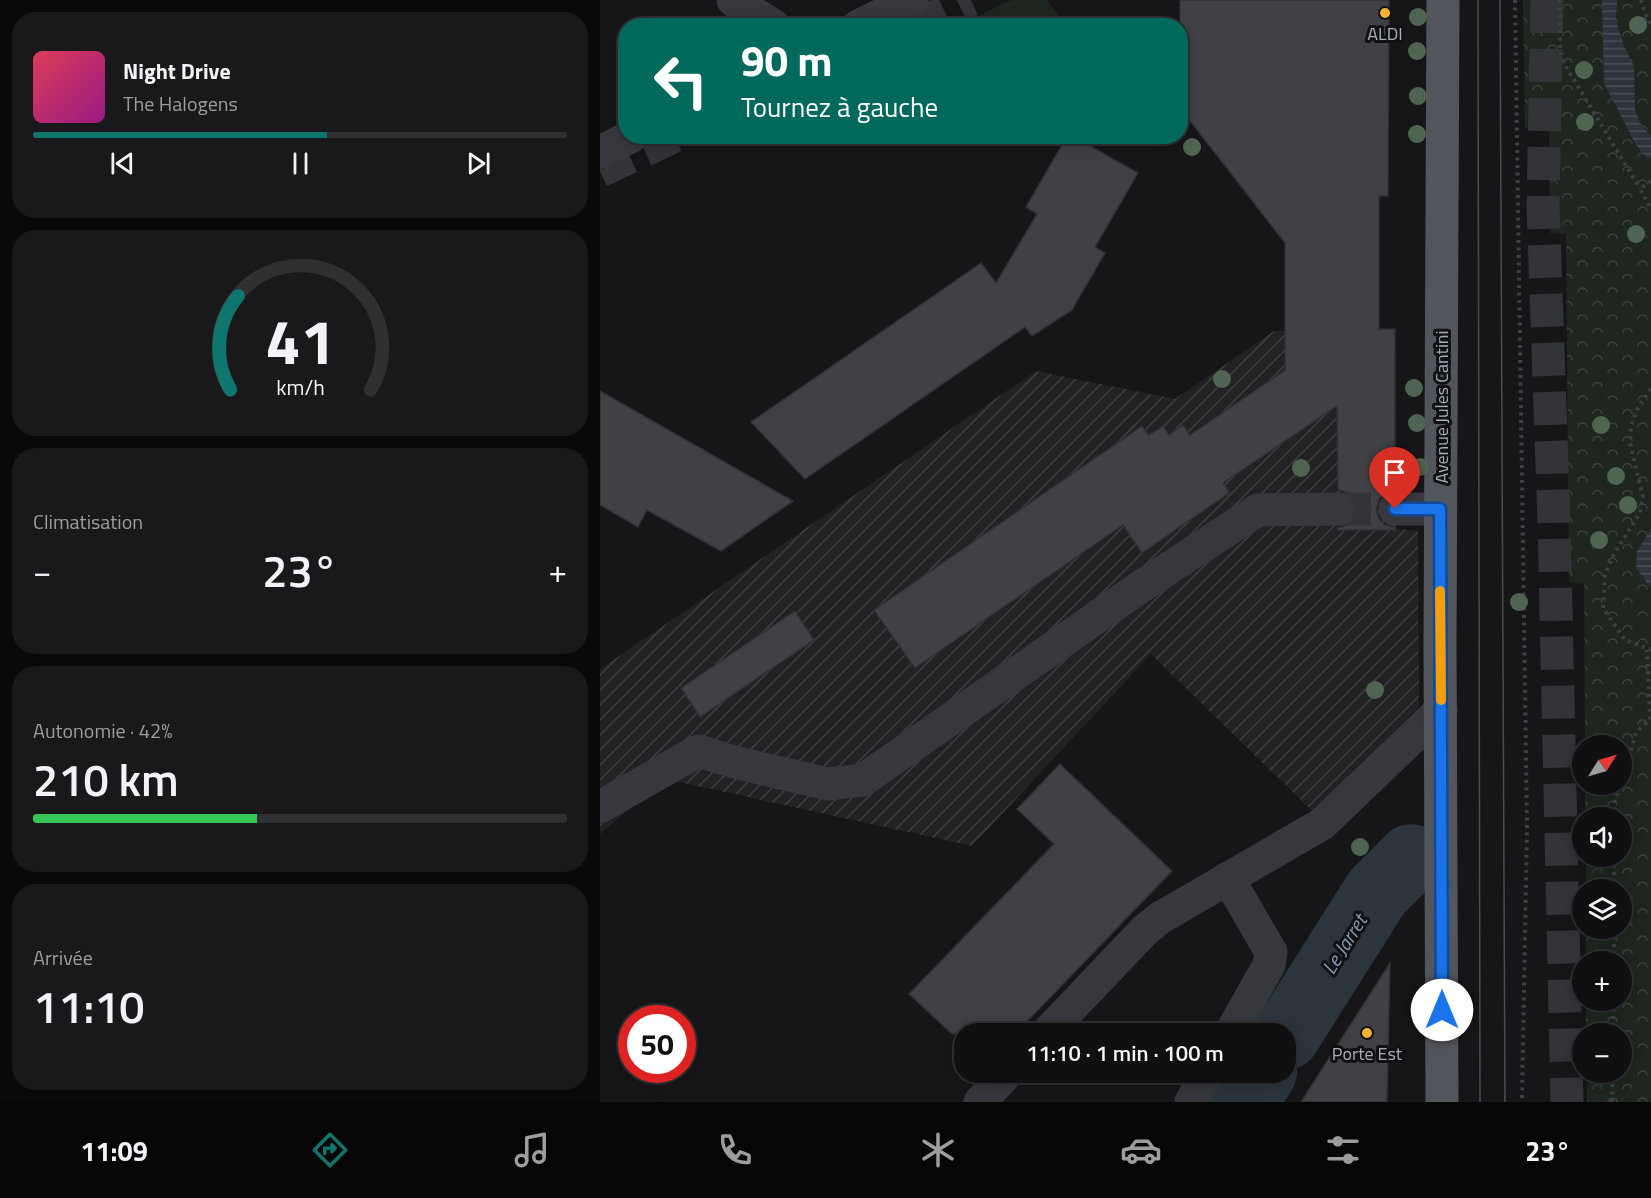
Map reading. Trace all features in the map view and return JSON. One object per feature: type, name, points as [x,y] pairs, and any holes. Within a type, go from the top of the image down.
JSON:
[{"type":"main road","name":"Avenue Jules Cantini","points":[[1442,1102],[1440,509],[1443,0]]},
{"type":"street","points":[[733,0],[761,18]]},
{"type":"street","points":[[875,18],[912,0]]},
{"type":"street","points":[[600,152],[618,143]]},
{"type":"street","points":[[600,807],[698,751],[828,784],[862,780],[1146,583],[1258,510],[1338,509]]},
{"type":"street","points":[[1395,509],[1440,509]]},
{"type":"street","points":[[1056,1023],[1145,930],[1160,918],[1322,824],[1441,711]]},
{"type":"street","points":[[1228,878],[1271,952],[1269,965],[1236,1023]]},
{"type":"street","points":[[980,1102],[998,1083]]},
{"type":"street","points":[[1191,1102],[1202,1083]]},
{"type":"path","points":[[1515,0],[1527,825],[1522,1102]]},
{"type":"path","points":[[1558,0],[1560,49],[1565,65],[1651,209]]},
{"type":"path","points":[[1641,0],[1651,25]]},
{"type":"path","points":[[1640,189],[1651,181]]},
{"type":"path","points":[[1632,746],[1636,733],[1650,719],[1649,650],[1625,640],[1603,608],[1605,575],[1614,554],[1640,513],[1643,497],[1630,444],[1631,425],[1638,408],[1651,389]]},
{"type":"path","points":[[1612,1102],[1613,1083]]},
{"type":"shaded area","points":[[1602,0],[1617,0],[1616,20],[1624,46],[1634,67],[1635,110],[1640,123],[1651,137],[1651,159],[1642,153],[1635,143],[1604,83]]},
{"type":"shaded area","points":[[1395,329],[1396,529],[1418,531],[1419,707],[1313,812],[1151,654],[972,846],[665,779],[600,834],[600,669],[1036,371],[1175,399],[1274,331]]},
{"type":"shaded area","points":[[1651,528],[1651,588],[1636,568],[1637,552]]},
{"type":"green space","points":[[1011,0],[1047,0],[1060,18],[974,18]]},
{"type":"green space","points":[[1523,0],[1651,0],[1651,1102],[1587,1102],[1587,1083],[1632,1083],[1632,1023],[1586,1023],[1586,1011],[1632,1011],[1632,951],[1586,951],[1586,939],[1632,939],[1632,879],[1586,879],[1586,867],[1632,867],[1632,807],[1585,807],[1585,795],[1632,795],[1632,735],[1585,735],[1584,584],[1569,582],[1566,234],[1550,233],[1549,130],[1525,127]]},
{"type":"building","points":[[1180,0],[1389,0],[1388,196],[1379,196],[1379,329],[1395,329],[1395,490],[1379,499],[1376,510],[1379,519],[1385,525],[1396,528],[1396,530],[1337,530],[1354,519],[1357,509],[1354,499],[1347,492],[1338,490],[1337,406],[1223,483],[1229,493],[1142,553],[1123,525],[915,668],[874,610],[1142,426],[1149,435],[1163,426],[1169,435],[1183,425],[1190,435],[1285,370],[1285,243],[1188,118],[1188,18],[1180,18]]},
{"type":"building","points":[[1062,144],[1087,144],[1138,173],[1095,247],[1105,253],[1072,310],[1032,336],[1025,327],[805,479],[751,422],[981,263],[996,283],[1037,214],[1026,207]]},
{"type":"building","points":[[600,391],[793,501],[721,551],[647,510],[638,527],[600,505]]},
{"type":"building","points":[[795,611],[814,640],[700,717],[681,688]]},
{"type":"building","points":[[1060,764],[1172,871],[1026,1023],[954,1023],[954,1034],[952,1034],[909,994],[1054,844],[1017,809]]},
{"type":"building","name":"Porte Est","points":[[1390,963],[1387,1102],[1301,1102]]},
{"type":"waterway","name":"Le Jarret","points":[[1294,1023],[1377,892],[1411,858]]},
{"type":"waterway","name":"Le Jarret","points":[[1244,1102],[1256,1083]]},
{"type":"tunnel","points":[[932,18],[971,0]]},
{"type":"tunnel","points":[[1547,0],[1543,206],[1554,522],[1567,1102]]},
{"type":"tunnel","points":[[600,171],[658,144]]},
{"type":"tunnel","points":[[1338,509],[1395,509]]},
{"type":"tram line","points":[[1478,0],[1480,1102]]},
{"type":"tram line","points":[[1500,0],[1505,1102]]},
{"type":"slow traffic","points":[[1440,591],[1441,700]]},
{"type":"place","name":"ALDI","points":[[1385,13]]},
{"type":"place","name":"Porte Est","points":[[1367,1033]]},
{"type":"route","points":[[1395,509],[1440,509],[1442,1010]]}]
